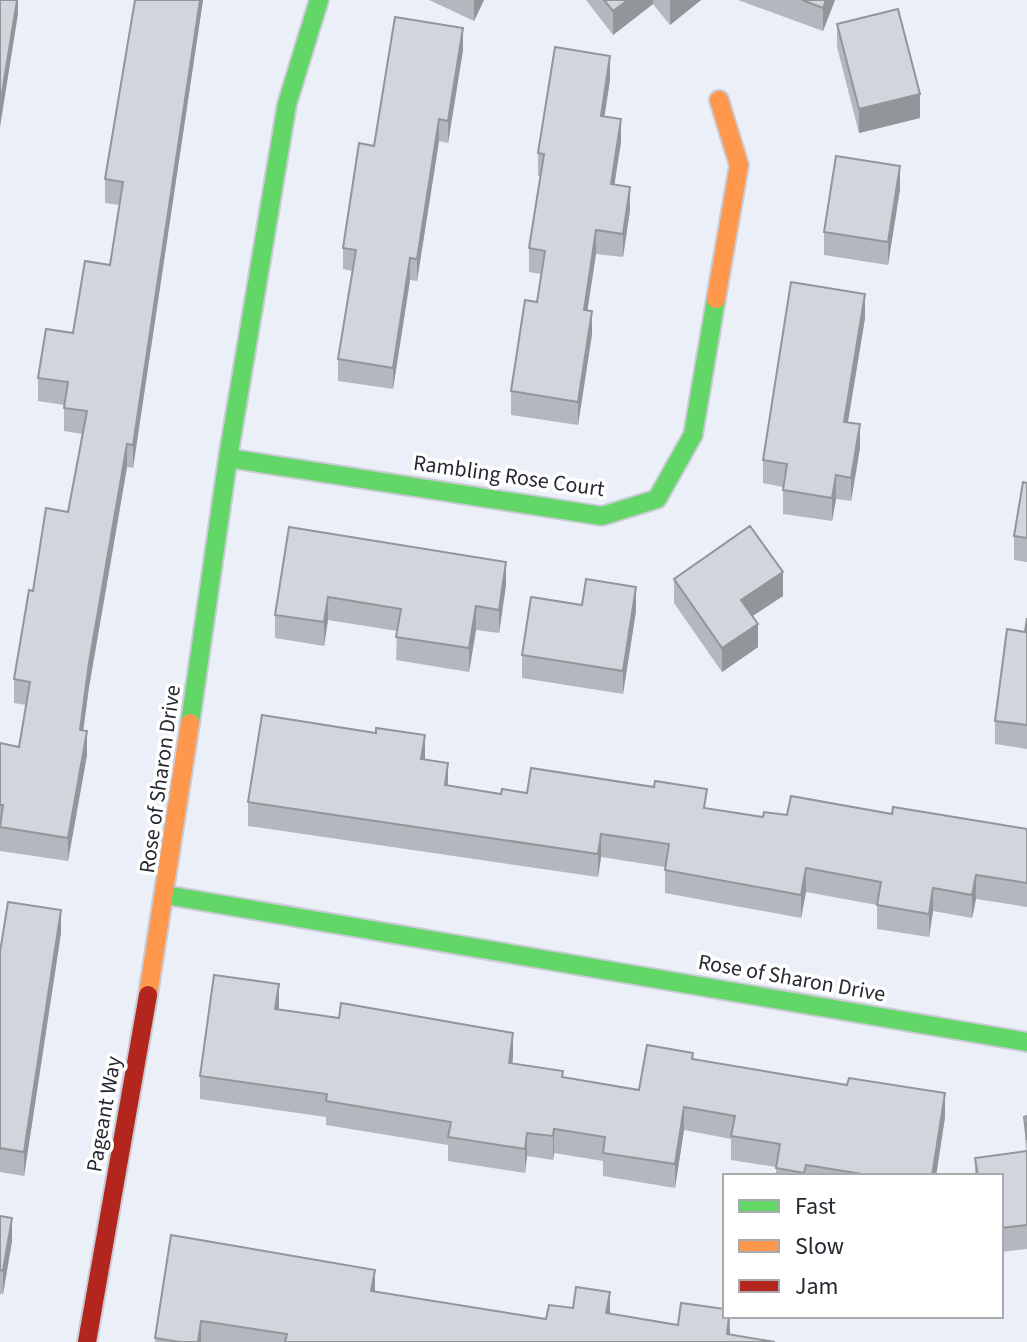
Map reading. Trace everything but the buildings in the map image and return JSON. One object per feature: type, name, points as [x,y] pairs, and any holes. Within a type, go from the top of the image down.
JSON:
[{"type":"street","name":"Rose of Sharon Drive","points":[[319,0],[287,104],[228,458],[166,895],[1027,1042]]},
{"type":"street","name":"Rambling Rose Court","points":[[228,458],[602,516],[657,499],[693,435],[739,165],[719,100]]},
{"type":"street","name":"Pageant Way","points":[[87,1342],[166,895]]},
{"type":"traffic: fast","points":[[190,723],[228,458],[287,104],[319,0]]},
{"type":"traffic: fast","points":[[228,458],[602,516],[657,499],[693,435],[716,299]]},
{"type":"traffic: fast","points":[[166,895],[1027,1042]]},
{"type":"traffic: slow","points":[[716,299],[739,165],[719,100]]},
{"type":"traffic: slow","points":[[148,995],[190,723]]},
{"type":"traffic: jam","points":[[87,1342],[148,995]]}]
